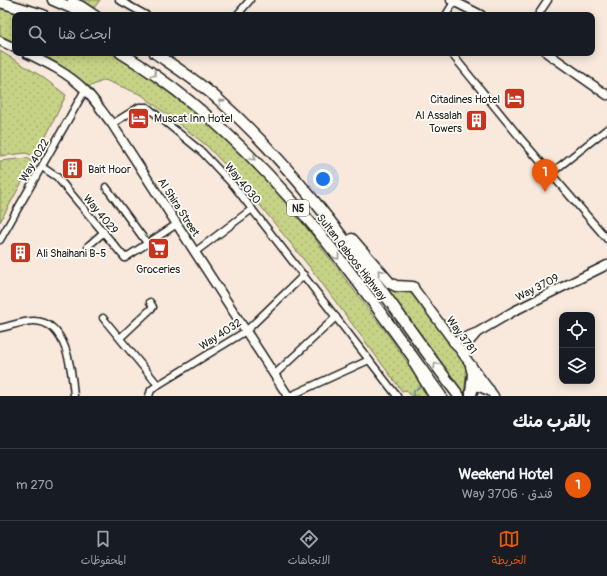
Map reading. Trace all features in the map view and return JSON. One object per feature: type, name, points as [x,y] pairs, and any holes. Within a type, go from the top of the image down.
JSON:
[{"type":"highway","points":[[52,0],[81,12]]},
{"type":"highway","points":[[0,2],[33,12]]},
{"type":"highway","name":"Sultan Qaboos Highway","points":[[126,56],[187,98],[213,119],[252,157],[297,207],[395,333],[441,396]]},
{"type":"highway","name":"Sultan Qaboos Highway","points":[[160,56],[219,100],[257,136],[298,180],[346,242],[459,396]]},
{"type":"highway","points":[[298,180],[340,225],[390,283],[396,286],[414,287]]},
{"type":"highway","points":[[468,362],[473,374],[471,394]]},
{"type":"highway","points":[[471,394],[477,386],[492,393]]},
{"type":"street","points":[[71,0],[92,12]]},
{"type":"street","points":[[119,0],[141,12]]},
{"type":"street","points":[[240,12],[250,0]]},
{"type":"street","points":[[540,12],[548,0]]},
{"type":"street","points":[[448,12],[453,1],[475,12]]},
{"type":"street","points":[[0,41],[12,47]]},
{"type":"street","name":"Al Shira Street","points":[[33,56],[50,64],[72,78],[85,90],[112,124],[289,396]]},
{"type":"street","points":[[453,56],[550,174],[607,239]]},
{"type":"street","points":[[551,56],[607,95]]},
{"type":"street","name":"Way 4022","points":[[0,240],[85,90]]},
{"type":"street","name":"Way 4030","points":[[112,124],[139,107],[147,107],[212,162],[234,186],[397,396]]},
{"type":"street","points":[[550,174],[607,129]]},
{"type":"street","name":"Way 4029","points":[[42,167],[57,177],[125,258],[177,224]]},
{"type":"street","name":"Way 4029","points":[[106,187],[147,243]]},
{"type":"street","points":[[195,252],[252,209]]},
{"type":"street","points":[[88,246],[104,232]]},
{"type":"street","name":"Way 3709","points":[[453,342],[478,332],[514,311],[607,265]]},
{"type":"street","name":"Way 4032","points":[[149,396],[151,390],[158,384],[246,332],[304,275]]},
{"type":"street","name":"Way 3781","points":[[414,287],[492,393]]},
{"type":"street","points":[[120,338],[153,307],[150,302]]},
{"type":"street","points":[[274,375],[336,317]]},
{"type":"street","points":[[103,318],[158,384]]},
{"type":"street","points":[[0,328],[34,321],[52,327],[64,343],[73,377],[74,396]]},
{"type":"street","name":"Way 3709","points":[[468,362],[468,343],[478,332]]},
{"type":"street","points":[[395,333],[433,396]]},
{"type":"street","points":[[289,396],[369,360]]},
{"type":"green space","points":[[75,0],[100,0],[94,8]]},
{"type":"green space","points":[[0,8],[13,12],[12,44],[0,38]]},
{"type":"green space","points":[[0,51],[41,76],[66,95],[36,157],[26,153],[0,156]]},
{"type":"green space","points":[[36,56],[115,56],[137,68],[224,135],[286,201],[388,335],[431,396],[411,396],[406,390],[402,391],[312,270],[242,183],[206,145],[142,95],[105,80],[86,88]]},
{"type":"green space","points":[[27,158],[33,162],[0,222],[0,161]]},
{"type":"green space","points":[[385,287],[409,291],[467,366],[464,396]]},
{"type":"waterway","points":[[413,396],[414,391],[421,386]]},
{"type":"place","name":"Citadines Hotel","points":[[515,99]]},
{"type":"place","name":"Muscat Inn Hotel","points":[[138,118]]},
{"type":"place","name":"Al Assalah Towers","points":[[477,121]]},
{"type":"place","name":"Bait Hoor","points":[[72,169]]},
{"type":"place","name":"Weekend Hotel","points":[[545,192]]},
{"type":"place","name":"Groceries","points":[[158,249]]},
{"type":"place","name":"Ali Shaihani B-5","points":[[21,253]]}]
